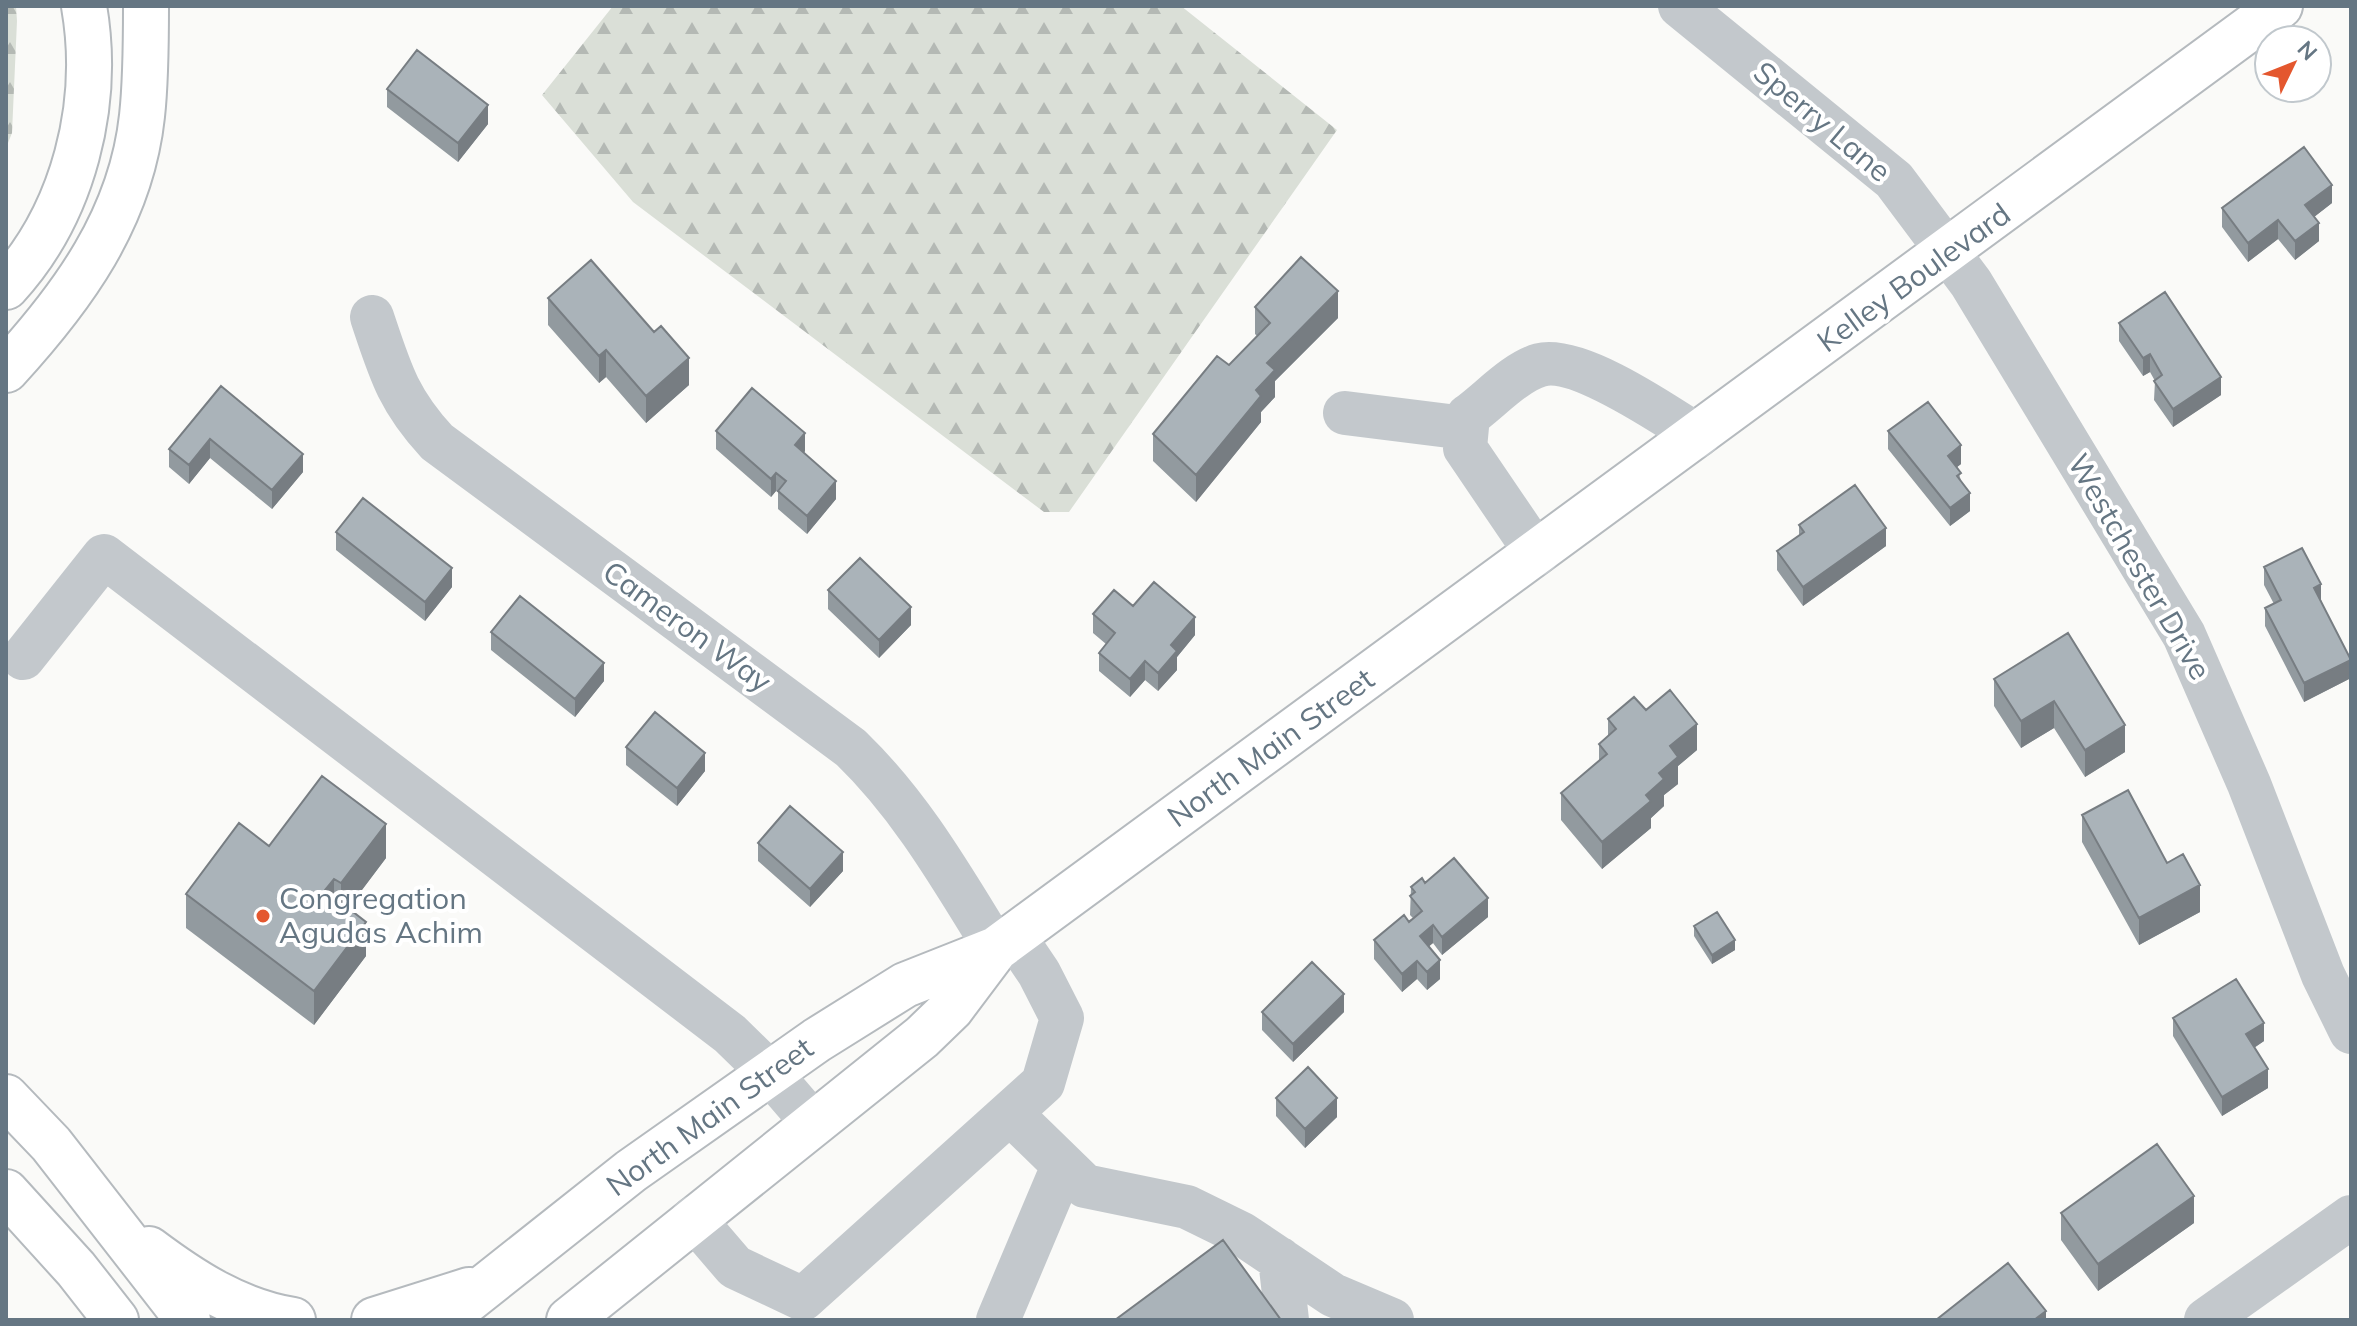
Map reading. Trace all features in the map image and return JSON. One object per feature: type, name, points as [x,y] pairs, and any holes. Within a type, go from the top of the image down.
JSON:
[{"type":"main road","points":[[6,287],[43,237],[65,190],[81,142],[89,88],[84,6]]},
{"type":"main road","points":[[6,370],[76,287],[105,238],[124,194],[142,118],[146,6]]},
{"type":"main road","name":"Kelley Boulevard","points":[[1541,551],[2280,6]]},
{"type":"main road","name":"North Main Street","points":[[443,1320],[631,1171],[770,1073],[905,985],[1005,943],[1541,551]]},
{"type":"main road","name":"North Main Street","points":[[569,1320],[932,1027],[1005,943]]},
{"type":"main road","points":[[6,1097],[92,1194],[188,1320]]},
{"type":"main road","points":[[6,1194],[83,1320]]},
{"type":"main road","points":[[6,1194],[76,1269],[116,1320]]},
{"type":"main road","points":[[92,1194],[148,1248],[201,1285],[245,1307],[293,1320]]},
{"type":"main road","points":[[374,1320],[438,1301],[500,1276]]},
{"type":"street","name":"Sperry Lane","points":[[1680,6],[1894,180],[1950,251]]},
{"type":"street","name":"Westchester Drive","points":[[1950,251],[2184,635],[2249,784],[2323,975],[2351,1032]]},
{"type":"street","name":"Cameron Way","points":[[372,317],[396,389],[415,418],[437,442],[851,748],[889,785],[1005,943],[1039,973],[1062,1018],[1043,1083],[825,1302]]},
{"type":"street","points":[[1541,551],[1465,448],[1468,416],[1521,376],[1540,365],[1560,365],[1624,389],[1698,436]]},
{"type":"street","points":[[1345,413],[1465,428]]},
{"type":"street","points":[[23,658],[104,556],[730,1034],[770,1073],[813,1123]]},
{"type":"street","points":[[1010,1113],[1085,1186],[1187,1207],[1242,1234],[1333,1295],[1392,1320]]},
{"type":"street","points":[[998,1320],[1063,1166]]},
{"type":"street","points":[[2206,1320],[2351,1217]]},
{"type":"street","points":[[693,1218],[735,1267],[803,1299],[825,1302]]},
{"type":"street","points":[[1280,1259],[1287,1320]]},
{"type":"green space","points":[[6,6],[16,6],[17,21],[12,133],[6,148]]},
{"type":"green space","points":[[613,6],[1181,6],[1337,130],[1069,512],[1044,512],[633,202],[542,95]]},
{"type":"building","points":[[417,50],[488,105],[458,143],[387,89]]},
{"type":"building","points":[[2304,147],[2332,185],[2305,205],[2319,223],[2295,241],[2278,220],[2248,243],[2222,208]]},
{"type":"building","points":[[1301,257],[1338,291],[1267,363],[1275,370],[1256,390],[1261,396],[1196,475],[1153,434],[1217,356],[1229,365],[1270,323],[1255,307]]},
{"type":"building","points":[[591,260],[654,332],[661,326],[689,358],[646,396],[606,350],[599,356],[548,298]]},
{"type":"building","points":[[2165,292],[2221,377],[2173,409],[2154,381],[2162,375],[2150,354],[2143,358],[2119,323]]},
{"type":"building","points":[[221,386],[303,454],[272,490],[210,439],[189,465],[169,449]]},
{"type":"building","points":[[752,388],[805,433],[795,445],[836,481],[807,516],[778,491],[786,481],[776,473],[771,479],[716,431]]},
{"type":"building","points":[[1928,402],[1961,445],[1948,456],[1961,473],[1957,476],[1970,493],[1950,508],[1888,431]]},
{"type":"building","points":[[1855,485],[1886,528],[1803,587],[1777,551],[1804,532],[1799,525]]},
{"type":"building","points":[[363,498],[452,568],[425,602],[336,532]]},
{"type":"building","points":[[2302,548],[2321,584],[2314,588],[2351,660],[2304,683],[2265,608],[2281,600],[2264,567]]},
{"type":"building","points":[[860,558],[911,607],[879,640],[828,590]]},
{"type":"building","points":[[1154,582],[1195,617],[1171,645],[1177,651],[1158,673],[1145,661],[1130,679],[1099,653],[1115,633],[1093,614],[1114,590],[1133,606]]},
{"type":"building","points":[[520,596],[604,663],[575,699],[491,632]]},
{"type":"building","points":[[2068,633],[2125,725],[2085,750],[2054,701],[2021,721],[1994,679]]},
{"type":"building","points":[[1670,690],[1697,724],[1670,746],[1678,757],[1659,773],[1664,779],[1646,795],[1651,801],[1602,842],[1561,793],[1607,754],[1599,744],[1616,729],[1608,719],[1634,697],[1646,710]]},
{"type":"building","points":[[655,712],[705,753],[677,788],[626,747]]},
{"type":"building","name":"Congregation Agudas Achim","points":[[322,776],[386,824],[341,883],[334,879],[325,890],[366,922],[314,991],[186,894],[239,823],[269,846]]},
{"type":"building","points":[[2128,790],[2167,863],[2183,854],[2200,885],[2139,918],[2082,815]]},
{"type":"building","points":[[790,806],[843,852],[810,889],[758,843]]},
{"type":"building","points":[[1454,858],[1488,898],[1442,937],[1433,925],[1420,936],[1440,960],[1427,972],[1417,961],[1402,974],[1374,940],[1404,915],[1409,922],[1422,911],[1410,896],[1415,892],[1411,887],[1422,878],[1425,883]]},
{"type":"building","points":[[1717,912],[1735,940],[1712,955],[1694,926]]},
{"type":"building","points":[[1312,962],[1344,994],[1293,1044],[1262,1012]]},
{"type":"building","points":[[2236,979],[2264,1023],[2246,1034],[2268,1069],[2222,1097],[2173,1018]]},
{"type":"building","points":[[1308,1067],[1337,1098],[1305,1129],[1276,1098]]},
{"type":"building","points":[[2157,1144],[2194,1196],[2098,1264],[2061,1213]]},
{"type":"building","points":[[1223,1240],[1281,1320],[1115,1320]]},
{"type":"building","points":[[2008,1263],[2046,1311],[2034,1320],[1936,1320]]},
{"type":"place","name":"Congregation Agudas Achim","points":[[263,916]]}]
